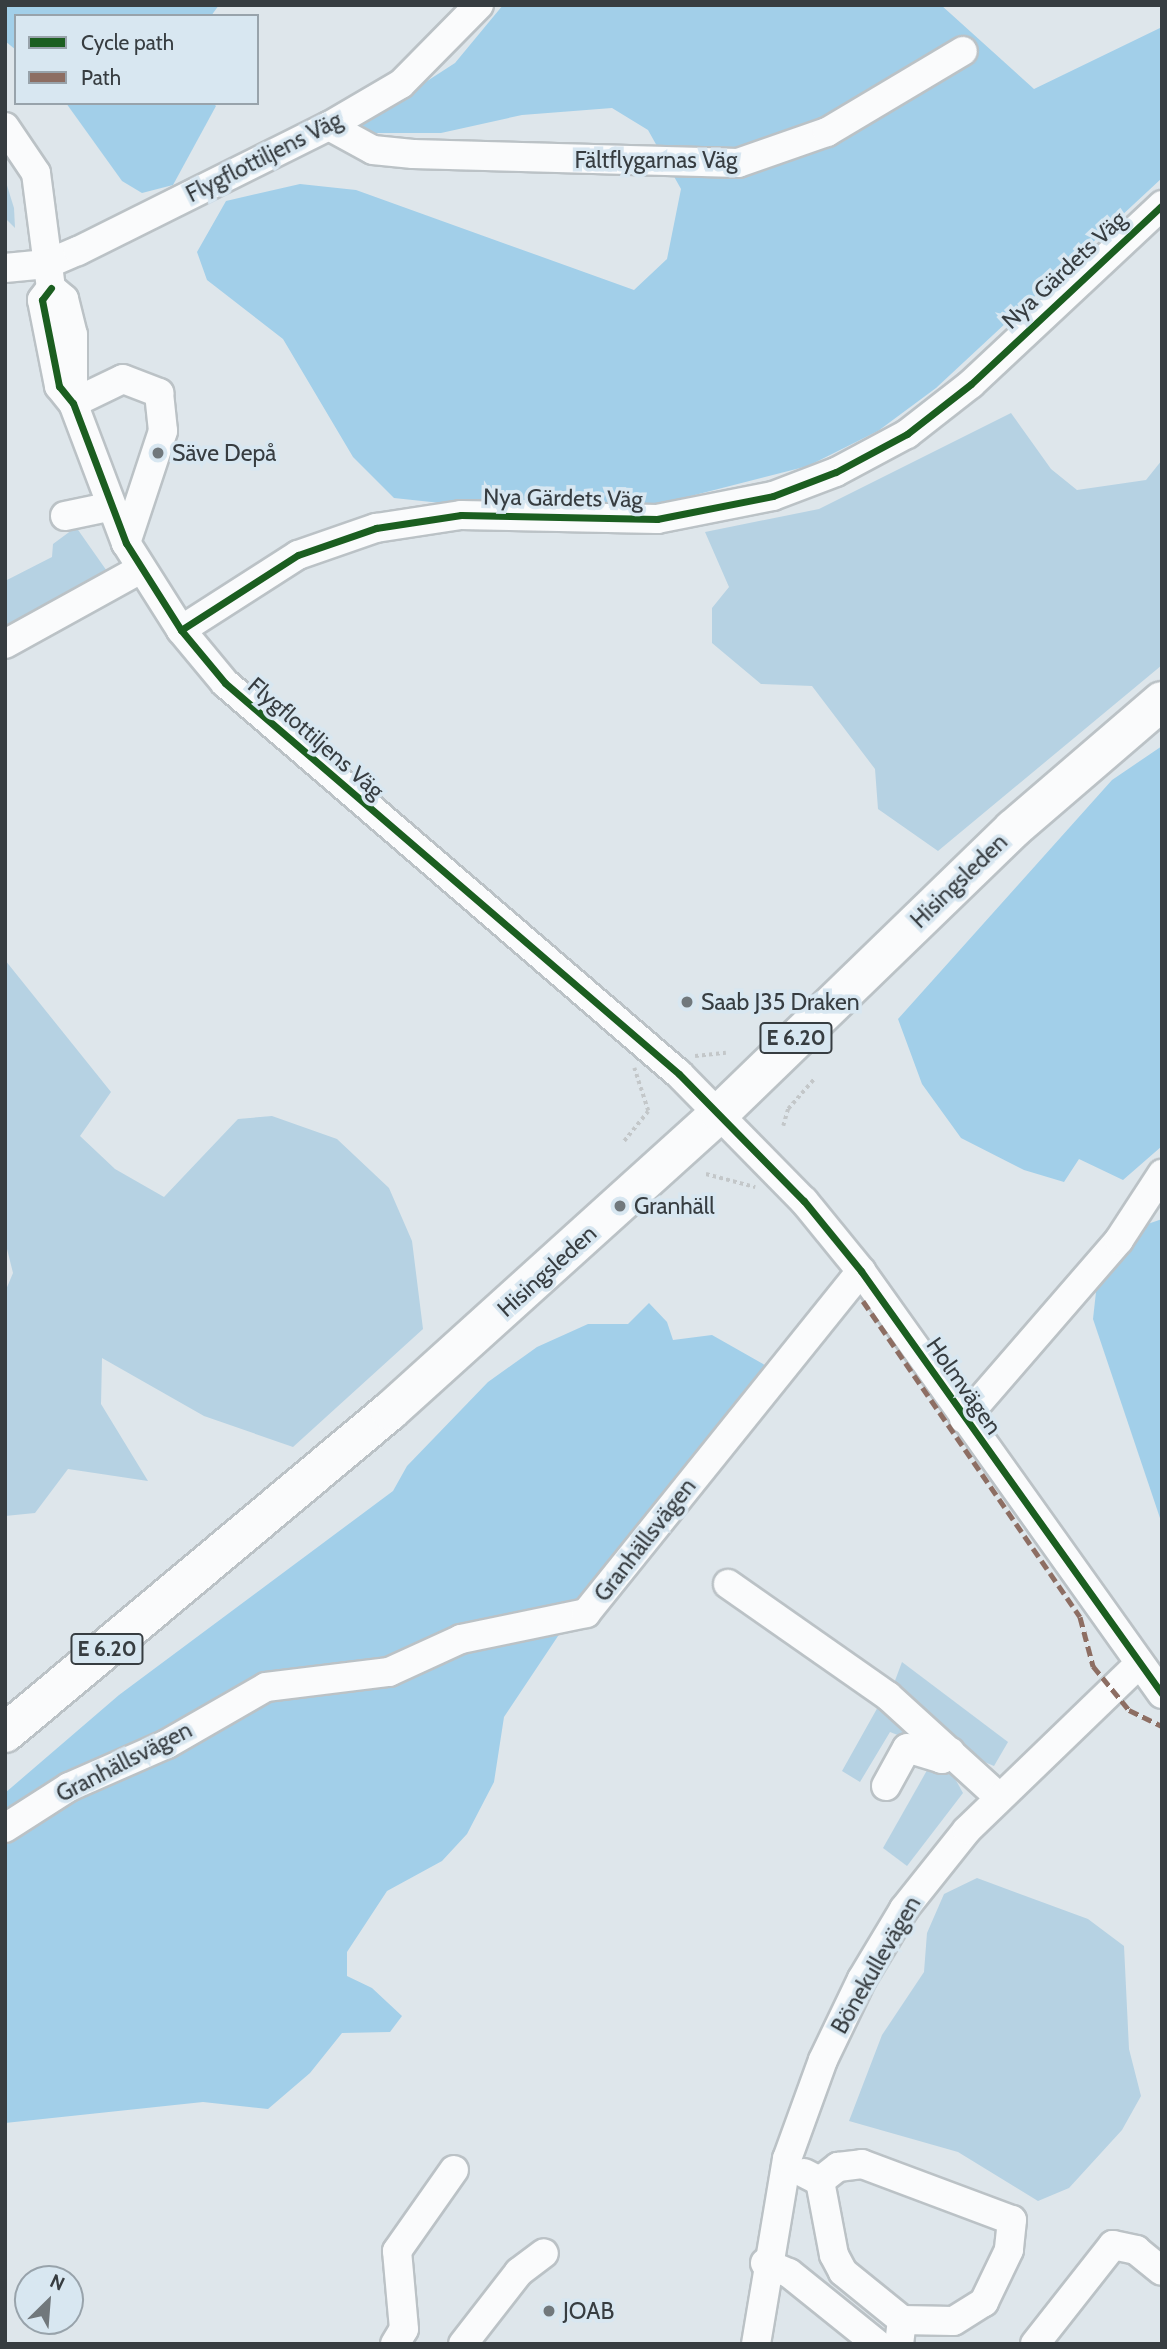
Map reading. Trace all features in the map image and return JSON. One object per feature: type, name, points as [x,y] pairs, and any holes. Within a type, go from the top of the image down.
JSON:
[{"type":"highway","name":"Hisingsleden","points":[[5,1734],[390,1411],[720,1113],[1013,829],[1162,701]]},
{"type":"street","name":"Flygflottiljens Väg","points":[[479,5],[401,84],[329,126],[49,276],[42,300],[58,386],[73,403],[108,507],[139,570],[181,629],[249,705],[720,1113]]},
{"type":"street","name":"Fältflygarnas Väg","points":[[329,126],[373,150],[413,154],[738,163],[827,132],[963,51]]},
{"type":"street","points":[[5,127],[36,173],[49,276],[5,268]]},
{"type":"street","name":"Nya Gärdets Väg","points":[[181,629],[298,555],[376,528],[461,515],[657,519],[773,496],[836,472],[907,434],[971,384],[1162,205]]},
{"type":"street","points":[[73,403],[123,379],[159,393],[163,431],[126,543]]},
{"type":"street","points":[[65,516],[108,507]]},
{"type":"street","points":[[5,645],[139,570]]},
{"type":"street","name":"Holmvägen","points":[[720,1113],[861,1270],[1138,1665],[1162,1694]]},
{"type":"street","points":[[964,1419],[1119,1240],[1162,1174]]},
{"type":"street","name":"Granhällsvägen","points":[[5,1828],[69,1787],[167,1744],[266,1687],[389,1672],[461,1639],[586,1613],[861,1270]]},
{"type":"street","points":[[728,1584],[888,1696],[998,1796]]},
{"type":"street","name":"Bönekullevägen","points":[[756,2344],[765,2263],[785,2166],[823,2060],[862,1979],[904,1909],[998,1796],[1138,1665]]},
{"type":"street","points":[[886,1786],[907,1748],[942,1759],[950,1752]]},
{"type":"street","points":[[862,2164],[1012,2220],[1009,2250],[984,2302],[953,2321],[901,2332],[838,2264],[825,2235],[820,2181],[838,2166],[862,2164]]},
{"type":"street","points":[[785,2166],[820,2181]]},
{"type":"street","points":[[395,2344],[404,2329],[397,2251],[454,2170]]},
{"type":"street","points":[[1035,2344],[1113,2245],[1136,2250],[1162,2271]]},
{"type":"street","points":[[463,2344],[519,2272],[544,2253]]},
{"type":"street","points":[[765,2263],[789,2273],[877,2344]]},
{"type":"path","points":[[694,1058],[726,1053]]},
{"type":"path","points":[[624,1141],[648,1116],[650,1105],[633,1067]]},
{"type":"path","points":[[783,1126],[785,1112],[815,1078]]},
{"type":"shaded area","points":[[5,5],[219,5],[212,14],[14,14],[14,48],[5,41]]},
{"type":"shaded area","points":[[503,5],[941,5],[1034,89],[1162,27],[1162,178],[936,388],[878,431],[808,466],[644,508],[543,514],[394,498],[353,457],[283,339],[207,280],[197,252],[226,201],[300,184],[356,190],[634,290],[667,259],[681,189],[648,130],[612,108],[522,115],[441,133],[364,133],[362,126],[373,116],[455,63]]},
{"type":"shaded area","points":[[67,105],[216,106],[173,185],[142,193],[122,181]]},
{"type":"shaded area","points":[[5,179],[14,208],[15,228],[5,218]]},
{"type":"shaded area","points":[[1011,413],[1051,469],[1077,490],[1146,480],[1162,460],[1162,665],[938,851],[878,809],[875,769],[812,686],[761,684],[712,643],[712,608],[729,587],[705,532],[819,509]]},
{"type":"shaded area","points":[[76,527],[109,574],[5,634],[5,581],[52,557],[53,544]]},
{"type":"shaded area","points":[[1162,746],[1162,1146],[1123,1180],[1079,1159],[1064,1182],[1024,1170],[961,1138],[922,1084],[898,1019],[1112,780]]},
{"type":"shaded area","points":[[5,960],[111,1092],[80,1136],[115,1169],[164,1197],[238,1119],[272,1116],[337,1139],[389,1188],[412,1241],[423,1329],[293,1447],[204,1416],[102,1358],[101,1404],[148,1481],[68,1469],[35,1513],[5,1516],[5,1292],[13,1273],[5,1241]]},
{"type":"shaded area","points":[[1162,1219],[1162,1524],[1093,1319],[1097,1283],[1142,1226]]},
{"type":"shaded area","points":[[649,1303],[667,1322],[673,1340],[712,1335],[770,1368],[578,1606],[504,1717],[494,1782],[467,1834],[442,1861],[387,1891],[347,1952],[347,1976],[372,1988],[402,2016],[390,2032],[342,2033],[310,2073],[268,2109],[203,2102],[5,2123],[5,1793],[119,1695],[393,1491],[407,1466],[488,1382],[537,1347],[588,1324],[628,1324]]},
{"type":"shaded area","points":[[902,1662],[1008,1742],[994,1766],[970,1756],[893,1686]]},
{"type":"shaded area","points":[[879,1705],[933,1749],[890,1732],[860,1782],[842,1771]]},
{"type":"shaded area","points":[[930,1765],[948,1766],[963,1793],[907,1866],[883,1848]]},
{"type":"shaded area","points":[[977,1878],[1088,1919],[1124,1946],[1129,2049],[1141,2096],[1122,2130],[1069,2188],[1038,2201],[958,2152],[849,2121],[882,2035],[924,1972],[927,1933],[944,1894]]},
{"type":"marked path","points":[[863,1301],[1080,1617],[1093,1666],[1129,1710],[1162,1726]]},
{"type":"cycle path","points":[[181,630],[298,555],[376,528],[461,515],[657,519],[773,496],[836,472],[907,434],[971,384],[1162,205]]},
{"type":"cycle path","points":[[51,288],[42,300],[59,386],[73,403],[126,543],[181,630],[225,683],[679,1074],[804,1201],[861,1271],[1162,1694]]},
{"type":"place","name":"Säve Depå","points":[[158,453]]},
{"type":"place","name":"Saab J35 Draken","points":[[687,1002]]},
{"type":"place","name":"Granhäll","points":[[620,1206]]},
{"type":"place","name":"JOAB","points":[[549,2311]]}]
